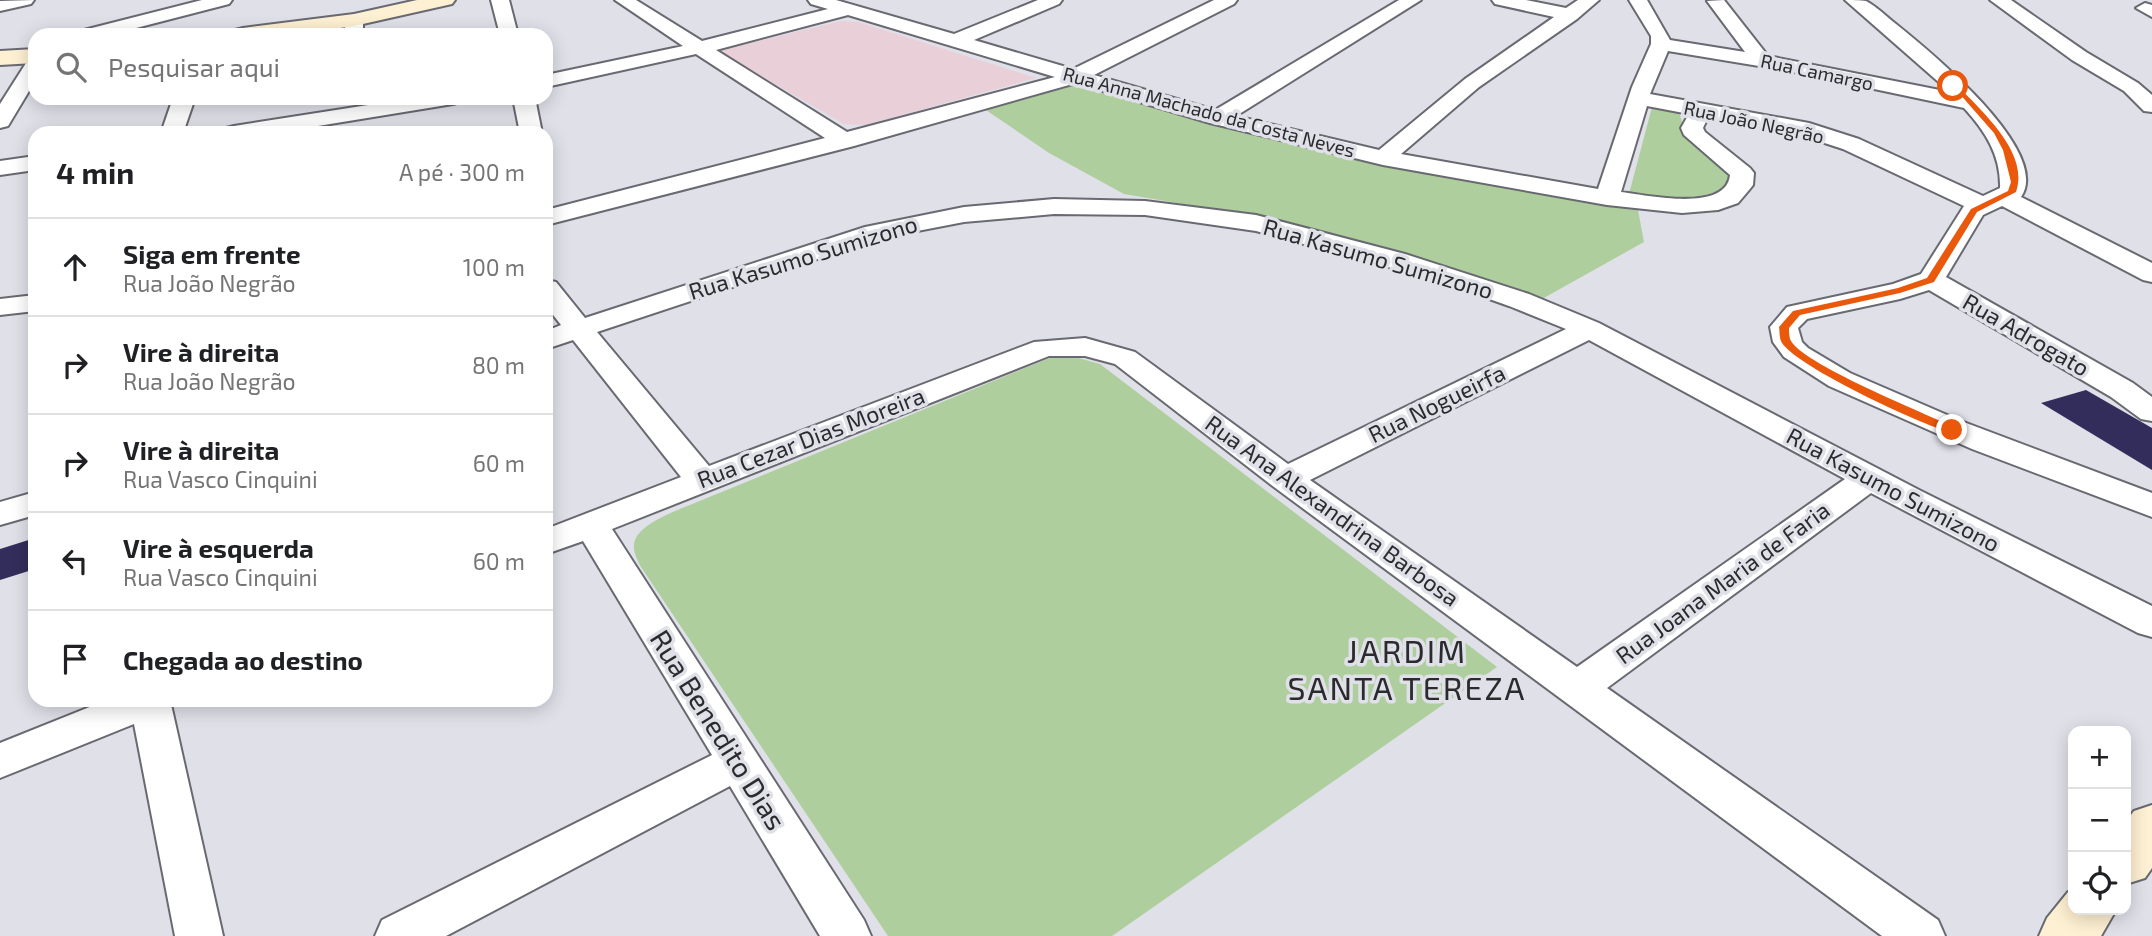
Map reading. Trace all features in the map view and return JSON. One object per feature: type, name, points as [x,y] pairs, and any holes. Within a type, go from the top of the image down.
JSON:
[{"type":"main road","points":[[354,27],[445,0]]},
{"type":"main road","points":[[0,58],[28,56]]},
{"type":"main road","points":[[2131,854],[2152,827]]},
{"type":"main road","points":[[2067,936],[2084,915]]},
{"type":"street","points":[[0,6],[25,0]]},
{"type":"street","points":[[114,28],[223,0]]},
{"type":"street","points":[[500,0],[507,28]]},
{"type":"street","points":[[624,0],[846,141]]},
{"type":"street","name":"Rua Anna Machado da Costa Neves","points":[[817,0],[1218,118],[1382,158],[1607,198],[1682,206],[1709,205],[1729,198],[1741,185],[1742,173],[1695,135],[1692,128],[1702,109]]},
{"type":"street","points":[[553,79],[699,48],[849,10],[877,0]]},
{"type":"street","points":[[955,41],[1053,0]]},
{"type":"street","points":[[553,216],[846,141],[1075,76],[1228,0]]},
{"type":"street","points":[[1218,118],[1305,62],[1412,0]]},
{"type":"street","points":[[1501,0],[1571,15]]},
{"type":"street","points":[[1382,158],[1472,83],[1590,0]]},
{"type":"street","points":[[1607,198],[1639,99],[1661,44],[1660,36],[1638,0]]},
{"type":"street","points":[[1854,0],[1973,103],[1997,132],[2007,150],[2015,182],[2012,192],[1967,219],[1931,280],[1900,290],[1797,313],[1784,327],[1785,340],[1799,355],[1839,378],[1894,404],[2015,455],[2152,506]]},
{"type":"street","points":[[1999,0],[2079,56],[2131,87],[2152,106]]},
{"type":"street","points":[[1716,1],[1760,60]]},
{"type":"street","name":"Rua Camargo","points":[[1661,44],[1760,60],[1973,103]]},
{"type":"street","points":[[2131,87],[2152,73]]},
{"type":"street","points":[[0,121],[28,75]]},
{"type":"street","name":"Rua João Negrão","points":[[1639,99],[1801,128],[1851,144],[1993,201],[2152,274]]},
{"type":"street","points":[[174,126],[182,105]]},
{"type":"street","points":[[280,126],[412,105]]},
{"type":"street","points":[[525,105],[530,126]]},
{"type":"street","points":[[0,168],[28,164]]},
{"type":"street","name":"Rua Kasumo Sumizono","points":[[553,338],[874,232],[963,213],[1062,205],[1169,210],[1237,219],[1418,267],[1521,301],[1588,328],[1869,478],[2152,623]]},
{"type":"street","name":"Rua Adrogato","points":[[1931,280],[2122,390],[2152,412]]},
{"type":"street","points":[[553,297],[702,480]]},
{"type":"street","points":[[0,307],[28,304]]},
{"type":"street","name":"Rua Nogueirfa","points":[[1286,479],[1588,328]]},
{"type":"street","name":"Rua Ana Alexandrina Barbosa","points":[[1078,345],[1107,349],[1125,358],[1286,479],[1920,936]]},
{"type":"street","name":"Rua Cezar Dias Moreira","points":[[553,539],[1044,348],[1078,345]]},
{"type":"street","name":"Rua Adrogato","points":[[2122,390],[2152,399]]},
{"type":"street","name":"Rua Joana Maria de Faria","points":[[1576,689],[1869,478]]},
{"type":"street","points":[[0,514],[28,505]]},
{"type":"street","name":"Rua Benedito Dias","points":[[591,524],[847,936]]},
{"type":"street","points":[[0,761],[132,707]]},
{"type":"street","points":[[150,707],[199,936]]},
{"type":"street","points":[[399,936],[737,762]]},
{"type":"shaded area","points":[[841,21],[858,22],[1036,78],[866,125],[844,124],[725,55],[721,50]]},
{"type":"green space","points":[[1073,85],[1354,159],[1638,210],[1644,242],[1542,299],[1391,250],[1315,230],[1271,219],[1124,194],[1049,153],[986,110]]},
{"type":"green space","points":[[1652,107],[1679,112],[1685,133],[1735,174],[1728,189],[1696,204],[1629,194]]},
{"type":"green space","points":[[1068,355],[1100,364],[1497,667],[1112,936],[888,936],[641,567],[635,553],[636,537],[651,523],[673,512],[1050,358]]},
{"type":"building","points":[[2086,390],[2152,428],[2152,470],[2041,403]]},
{"type":"building","points":[[28,540],[28,571],[0,580],[0,549]]},
{"type":"district","name":"JARDIM SANTA TEREZA","points":[[1407,670]]},
{"type":"route","points":[[1952,430],[1839,378],[1799,355],[1785,340],[1784,327],[1797,313],[1918,286],[1931,280],[1974,211],[2012,192],[2015,182],[2007,150],[1997,132],[1973,103],[1953,86]]}]
